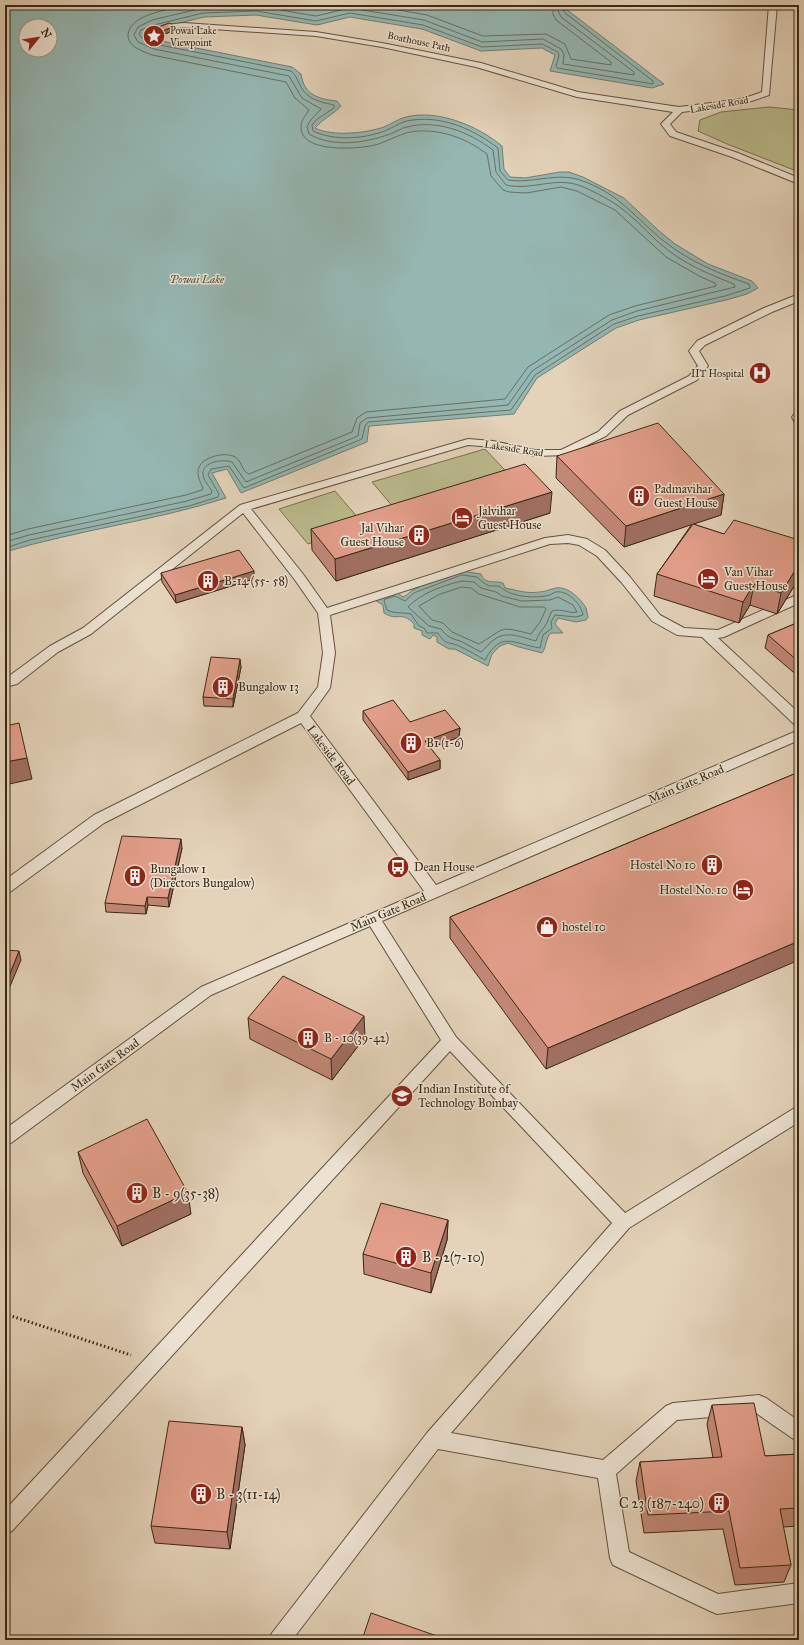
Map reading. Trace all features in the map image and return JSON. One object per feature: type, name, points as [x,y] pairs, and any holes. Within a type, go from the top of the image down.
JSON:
[{"type":"lane","name":"Lakeside Road","points":[[773,5],[766,93],[743,102],[679,110],[665,124],[672,134],[736,155],[799,181]]},
{"type":"lane","name":"Boathouse Path","points":[[150,34],[168,27],[184,25],[316,34],[382,45],[478,65],[577,94],[679,110]]},
{"type":"lane","name":"Lakeside Road","points":[[5,683],[12,681],[54,649],[87,631],[244,507],[468,442],[493,444],[535,453],[563,453],[602,434],[624,413],[693,378],[703,366],[694,352],[701,344],[768,310],[799,297]]},
{"type":"lane","points":[[799,415],[797,416],[799,421]]},
{"type":"lane","name":"Lakeside Road","points":[[244,507],[299,577],[324,612],[329,652],[324,688],[303,716],[434,893]]},
{"type":"lane","points":[[324,612],[549,541],[568,539],[583,542],[601,553],[626,580],[656,618],[681,632],[720,634],[799,598]]},
{"type":"lane","points":[[705,633],[799,721]]},
{"type":"lane","points":[[5,888],[99,819],[303,716]]},
{"type":"lane","name":"Main Gate Road","points":[[5,1138],[206,991],[799,734]]},
{"type":"lane","points":[[373,919],[450,1041],[623,1223]]},
{"type":"lane","points":[[5,1524],[450,1041]]},
{"type":"lane","points":[[279,1640],[434,1439],[623,1223],[799,1114]]},
{"type":"lane","points":[[606,1470],[673,1412],[759,1404],[799,1432]]},
{"type":"lane","points":[[434,1439],[606,1470]]},
{"type":"lane","points":[[606,1470],[620,1558],[717,1604],[799,1593]]},
{"type":"path","points":[[5,1314],[155,1362]]},
{"type":"green space","points":[[769,107],[799,110],[799,172],[698,131],[700,120],[721,112]]},
{"type":"green space","points":[[485,449],[519,485],[405,521],[372,482]]},
{"type":"green space","points":[[335,491],[365,526],[308,544],[279,509]]},
{"type":"water","name":"Powai Lake","points":[[5,5],[575,5],[566,9],[664,84],[652,88],[550,71],[555,55],[542,48],[481,51],[422,29],[350,17],[317,25],[256,15],[204,17],[155,29],[142,34],[156,40],[292,67],[301,74],[305,87],[313,95],[324,99],[337,101],[341,106],[315,128],[322,131],[350,133],[368,131],[384,127],[406,117],[418,115],[444,117],[470,126],[502,146],[504,169],[510,177],[525,178],[560,172],[569,172],[583,177],[624,198],[675,244],[708,264],[752,281],[758,288],[747,294],[726,300],[639,320],[616,328],[537,378],[514,414],[369,426],[367,442],[241,493],[227,469],[212,473],[226,498],[171,513],[33,544],[5,552]]},
{"type":"water","points":[[462,571],[481,574],[487,581],[500,582],[503,583],[505,588],[522,592],[543,592],[556,588],[565,589],[574,594],[581,601],[586,608],[588,617],[586,620],[576,622],[558,618],[555,624],[563,633],[551,633],[542,653],[508,643],[500,646],[492,654],[488,666],[455,649],[449,649],[437,642],[437,637],[433,635],[430,639],[422,635],[422,631],[414,628],[414,624],[410,620],[402,617],[393,617],[384,613],[383,605],[373,599],[395,591],[403,597],[419,587]]},
{"type":"building","points":[[169,23],[175,26],[155,34],[149,31]]},
{"type":"building","name":"Padmavihar Guest House","points":[[658,423],[724,494],[626,526],[557,456]]},
{"type":"building","points":[[525,464],[552,492],[335,559],[311,529]]},
{"type":"building","points":[[734,520],[799,540],[799,564],[781,593],[754,584],[743,602],[657,574],[693,524],[724,534]]},
{"type":"building","name":"B-14 (55- 58)","points":[[239,550],[254,571],[175,595],[161,573]]},
{"type":"building","points":[[799,622],[799,662],[768,635]]},
{"type":"building","name":"Bungalow 13","points":[[211,657],[240,659],[233,699],[203,697]]},
{"type":"building","name":"B1 (1-6)","points":[[393,700],[410,722],[445,710],[460,728],[425,741],[440,760],[408,772],[363,711]]},
{"type":"building","points":[[19,723],[27,758],[5,762],[5,726]]},
{"type":"building","name":"Hostel No 10","points":[[799,772],[799,941],[548,1048],[450,917]]},
{"type":"building","points":[[122,836],[181,839],[168,898],[147,897],[145,906],[105,903]]},
{"type":"building","points":[[5,950],[19,951],[5,986]]},
{"type":"building","points":[[283,976],[364,1016],[331,1059],[248,1018]]},
{"type":"building","name":"B - 9(35-38)","points":[[147,1119],[188,1193],[117,1226],[78,1152]]},
{"type":"building","points":[[381,1203],[448,1220],[431,1273],[363,1254]]},
{"type":"building","name":"C 23 (187-240)","points":[[754,1403],[765,1456],[799,1454],[799,1508],[780,1509],[791,1565],[740,1568],[729,1511],[648,1515],[640,1462],[722,1457],[712,1405]]},
{"type":"building","name":"B - 3(11-14)","points":[[169,1421],[242,1427],[227,1532],[151,1526]]},
{"type":"building","points":[[371,1613],[437,1636],[436,1640],[362,1640]]},
{"type":"place","name":"Powai Lake Viewpoint","points":[[154,36]]},
{"type":"place","name":"IIT Hospital","points":[[760,373]]},
{"type":"place","name":"Padmavihar Guest House","points":[[639,496]]},
{"type":"place","name":"Jalvihar Guest House","points":[[462,518]]},
{"type":"place","name":"Jal Vihar Guest House","points":[[419,535]]},
{"type":"place","name":"Van Vihar Guest House","points":[[708,579]]},
{"type":"place","name":"B-14 (55- 58)","points":[[208,581]]},
{"type":"place","name":"Bungalow 13","points":[[223,687]]},
{"type":"place","name":"B1 (1-6)","points":[[411,743]]},
{"type":"place","name":"Hostel No 10","points":[[712,865]]},
{"type":"place","name":"Dean House","points":[[398,867]]},
{"type":"place","name":"Bungalow 1 (Directors Bungalow)","points":[[135,876]]},
{"type":"place","name":"Hostel No. 10","points":[[743,890]]},
{"type":"place","name":"hostel 10","points":[[547,927]]},
{"type":"place","name":"B - 10(39-42)","points":[[308,1038]]},
{"type":"place","name":"Indian Institute of Technology Bombay","points":[[402,1096]]},
{"type":"place","name":"B - 9(35-38)","points":[[137,1193]]},
{"type":"place","name":"B - 2(7-10)","points":[[406,1257]]},
{"type":"place","name":"B - 3(11-14)","points":[[201,1494]]},
{"type":"place","name":"C 23 (187-240)","points":[[719,1503]]}]
